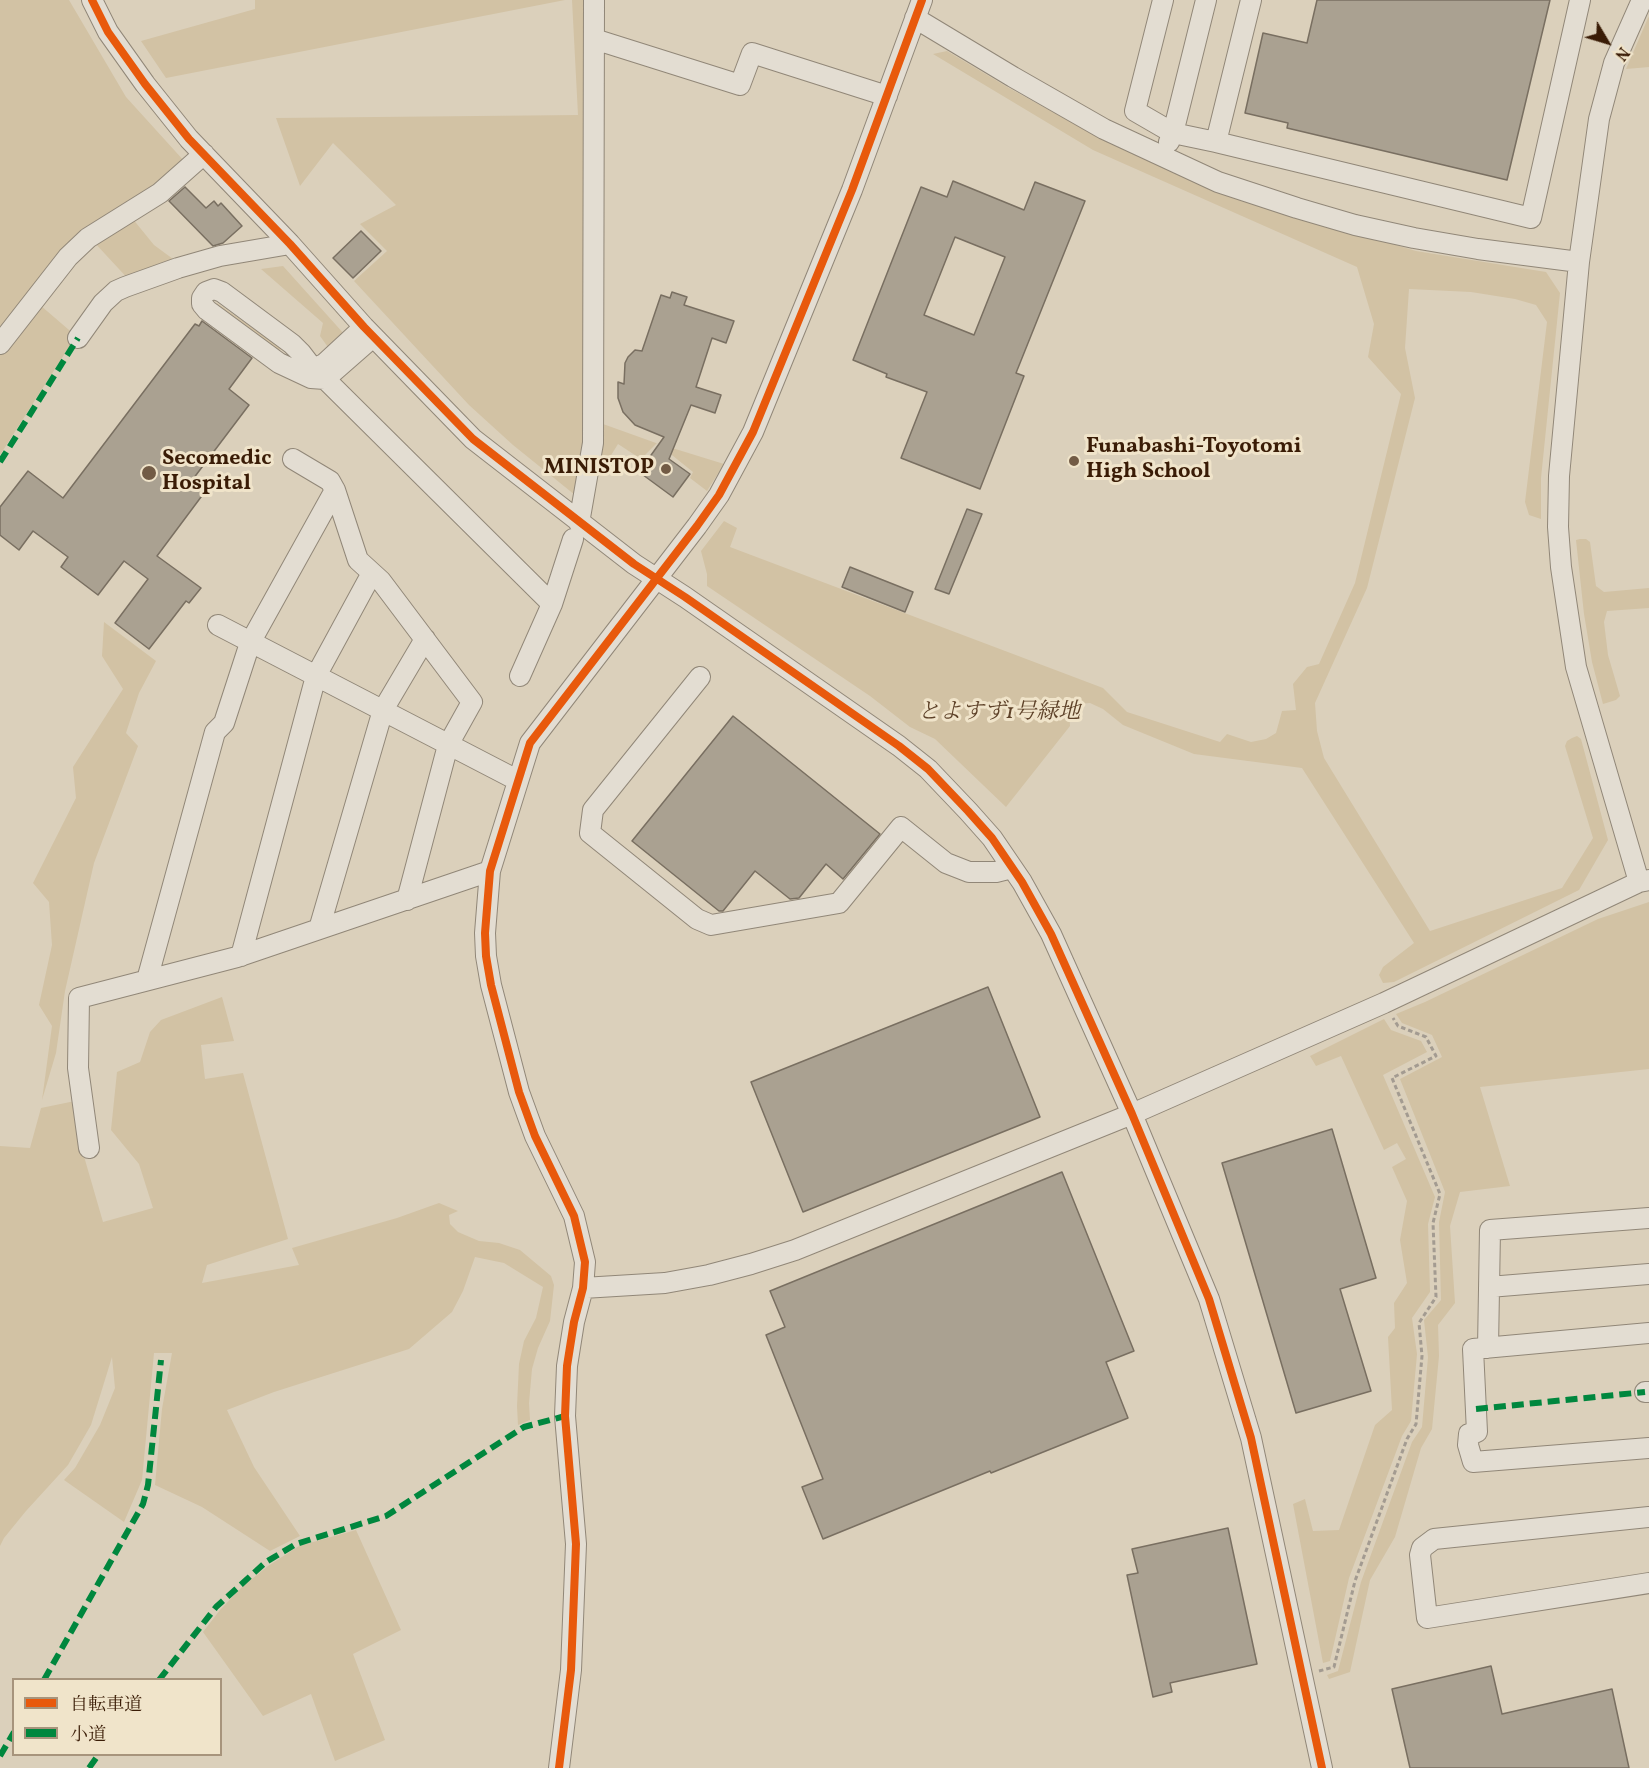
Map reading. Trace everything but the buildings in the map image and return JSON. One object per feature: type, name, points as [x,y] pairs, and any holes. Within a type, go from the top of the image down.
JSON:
[{"type":"street","points":[[92,0],[108,32],[145,84],[189,139],[290,244],[369,332],[473,439],[576,531],[657,579],[899,746],[928,769],[992,838],[1036,904],[1051,934],[1132,1114],[1209,1299],[1251,1438],[1322,1768]]},
{"type":"street","points":[[520,676],[552,604],[576,531],[593,443],[594,0]]},
{"type":"street","points":[[1163,0],[1135,111],[1173,133],[1531,218],[1580,0]]},
{"type":"street","points":[[1162,156],[1173,133],[1206,0]]},
{"type":"street","points":[[1216,142],[1251,0]]},
{"type":"street","points":[[583,1288],[665,1283],[709,1275],[795,1250],[1132,1114],[1384,1003],[1644,881],[1576,667],[1561,567],[1558,527],[1558,476],[1579,262],[1599,119],[1614,63],[1642,0]]},
{"type":"street","points":[[559,1768],[571,1670],[576,1545],[565,1416],[567,1366],[583,1288],[585,1262],[574,1216],[535,1136],[519,1092],[491,985],[485,933],[490,871],[530,743],[719,495],[753,432],[824,262],[919,9],[1013,77],[1104,129],[1218,182],[1355,225],[1478,249],[1579,262]]},
{"type":"street","points":[[594,39],[740,85],[752,53],[887,96]]},
{"type":"street","points":[[0,344],[68,256],[88,238],[160,192],[204,154]]},
{"type":"street","points":[[78,338],[103,303],[116,291],[125,287],[220,256],[290,244]]},
{"type":"street","points":[[369,332],[319,373],[311,378],[279,363],[225,324],[202,304],[202,298],[206,292],[214,289],[222,292],[292,344],[319,373],[552,604]]},
{"type":"street","points":[[293,459],[330,481],[358,560],[381,580],[472,702],[448,745],[407,900]]},
{"type":"street","points":[[147,980],[215,732],[224,723],[250,643],[335,490]]},
{"type":"street","points":[[241,956],[316,676],[372,573]]},
{"type":"street","points":[[218,625],[517,780]]},
{"type":"street","points":[[319,929],[382,710],[425,639]]},
{"type":"street","points":[[700,677],[593,810],[590,833],[697,919],[711,926],[839,903],[901,827],[946,863],[969,872],[996,872],[1012,868]]},
{"type":"street","points":[[89,1148],[78,1068],[80,998],[241,956],[490,871]]},
{"type":"street","points":[[1488,1348],[1490,1230],[1649,1218]]},
{"type":"street","points":[[1489,1287],[1649,1274]]},
{"type":"street","points":[[1649,1333],[1473,1349],[1477,1432],[1468,1434],[1468,1445],[1473,1462],[1649,1448]]},
{"type":"street","points":[[1649,1517],[1434,1539],[1422,1548],[1420,1555],[1427,1618],[1649,1583]]},
{"type":"path","points":[[1319,1671],[1334,1667],[1355,1581],[1407,1439],[1416,1424],[1422,1356],[1419,1323],[1436,1297],[1433,1223],[1440,1194],[1392,1078],[1436,1056],[1426,1038],[1398,1026],[1389,1012]]},
{"type":"green space","points":[[0,0],[69,0],[126,97],[185,162],[111,217],[0,336]]},
{"type":"green space","points":[[255,0],[565,0],[166,78],[141,41],[255,9]]},
{"type":"green space","points":[[572,0],[589,0],[585,441],[575,495],[513,445],[469,405],[354,281],[387,251],[360,224],[396,205],[333,143],[300,186],[276,118],[578,115]]},
{"type":"green space","points":[[1648,18],[1649,67],[1626,69]]},
{"type":"green space","name":"とよすず1号緑地","points":[[947,51],[1098,137],[1216,191],[1416,251],[1546,272],[1560,293],[1541,478],[1541,519],[1529,515],[1525,502],[1547,322],[1536,305],[1515,299],[1471,292],[1409,289],[1405,348],[1415,398],[1367,588],[1315,703],[1317,731],[1324,758],[1430,931],[1562,888],[1593,838],[1565,746],[1567,741],[1577,736],[1581,739],[1608,840],[1579,890],[1394,982],[1383,983],[1379,975],[1383,967],[1414,943],[1302,768],[1194,754],[1123,725],[1103,709],[1090,703],[1078,704],[1069,711],[1070,726],[1006,807],[935,739],[910,727],[870,696],[707,586],[707,574],[701,551],[724,521],[737,528],[730,547],[1103,688],[1127,712],[1220,742],[1227,734],[1251,742],[1266,739],[1276,733],[1282,711],[1296,710],[1293,684],[1307,667],[1319,664],[1355,583],[1401,394],[1368,357],[1374,324],[1357,267],[1093,150],[933,54]]},
{"type":"green space","points":[[132,218],[154,245],[173,259],[173,263],[131,282],[93,241]]},
{"type":"green space","points":[[283,266],[345,335],[330,350],[320,336],[323,323],[261,269]]},
{"type":"green space","points":[[217,303],[281,349],[277,351],[215,306]]},
{"type":"green space","points":[[40,305],[76,336],[0,455],[0,352]]},
{"type":"green space","points":[[603,424],[657,443],[641,459],[618,444],[600,473]]},
{"type":"green space","points":[[658,444],[724,464],[707,491],[690,478],[693,472]]},
{"type":"green space","points":[[1576,540],[1590,542],[1596,586],[1604,592],[1649,588],[1649,608],[1607,611],[1604,622],[1608,655],[1620,696],[1616,700],[1603,704],[1592,662],[1584,614]]},
{"type":"green space","points":[[104,622],[156,661],[139,693],[126,733],[138,746],[94,863],[65,991],[56,1053],[42,1100],[52,1026],[39,1005],[52,945],[49,902],[33,883],[76,798],[73,767],[123,689],[102,656]]},
{"type":"green space","points":[[1649,902],[1649,1069],[1480,1087],[1510,1186],[1460,1192],[1450,1226],[1455,1303],[1438,1325],[1439,1356],[1432,1429],[1421,1448],[1395,1537],[1370,1580],[1350,1672],[1329,1679],[1327,1675],[1338,1671],[1361,1582],[1412,1442],[1422,1427],[1428,1357],[1424,1320],[1441,1300],[1439,1222],[1445,1192],[1400,1079],[1442,1057],[1432,1035],[1402,1023],[1396,1014],[1598,919]]},
{"type":"green space","points":[[222,997],[234,1041],[201,1045],[205,1079],[243,1073],[288,1239],[207,1265],[202,1283],[299,1265],[292,1248],[397,1218],[439,1203],[458,1211],[449,1215],[450,1224],[458,1232],[479,1241],[499,1243],[520,1250],[551,1276],[554,1285],[550,1321],[532,1369],[530,1420],[518,1425],[519,1364],[524,1341],[536,1318],[543,1287],[504,1263],[475,1257],[463,1291],[452,1312],[409,1349],[274,1392],[227,1410],[254,1467],[300,1536],[270,1551],[202,1507],[155,1485],[162,1409],[172,1353],[154,1353],[142,1480],[124,1522],[64,1480],[75,1468],[100,1425],[115,1388],[112,1357],[91,1425],[68,1465],[26,1511],[0,1546],[0,1146],[30,1148],[41,1108],[75,1101],[81,1146],[103,1222],[153,1208],[139,1164],[111,1130],[117,1072],[140,1062],[150,1032],[161,1020]]},
{"type":"green space","points":[[1384,1019],[1391,1030],[1421,1041],[1427,1052],[1383,1075],[1435,1197],[1428,1224],[1430,1292],[1412,1318],[1417,1354],[1411,1421],[1402,1436],[1349,1578],[1330,1661],[1323,1663],[1293,1504],[1305,1499],[1313,1531],[1339,1530],[1375,1425],[1392,1410],[1388,1337],[1395,1328],[1394,1303],[1407,1283],[1400,1240],[1407,1201],[1392,1167],[1406,1159],[1397,1143],[1384,1150],[1341,1056],[1316,1066],[1310,1056]]},
{"type":"green space","points":[[356,1530],[401,1630],[353,1654],[385,1740],[335,1761],[311,1694],[263,1716],[203,1632],[242,1587],[268,1566],[299,1546]]},
{"type":"marked path","points":[[0,462],[78,338]]},
{"type":"marked path","points":[[45,1678],[143,1504],[148,1485],[161,1360]]},
{"type":"marked path","points":[[1476,1409],[1645,1392]]},
{"type":"marked path","points":[[161,1678],[216,1607],[266,1562],[296,1544],[386,1516],[524,1427],[565,1416]]},
{"type":"marked path","points":[[0,1756],[12,1735]]},
{"type":"marked path","points":[[89,1768],[98,1756]]},
{"type":"cycle path","points":[[92,0],[108,32],[145,84],[189,139],[290,244],[364,327],[473,439],[634,564],[899,746],[928,769],[992,838],[1022,882],[1051,934],[1132,1114],[1209,1299],[1251,1438],[1322,1768]]},
{"type":"cycle path","points":[[559,1768],[571,1670],[576,1544],[565,1416],[567,1366],[574,1322],[583,1288],[585,1262],[574,1216],[535,1136],[519,1092],[491,985],[485,933],[490,871],[530,743],[697,526],[719,495],[753,432],[852,190],[922,0]]},
{"type":"place","name":"Funabashi-Toyotomi High School","points":[[1074,461]]},
{"type":"place","name":"MINISTOP","points":[[666,469]]},
{"type":"place","name":"Secomedic Hospital","points":[[149,473]]}]
